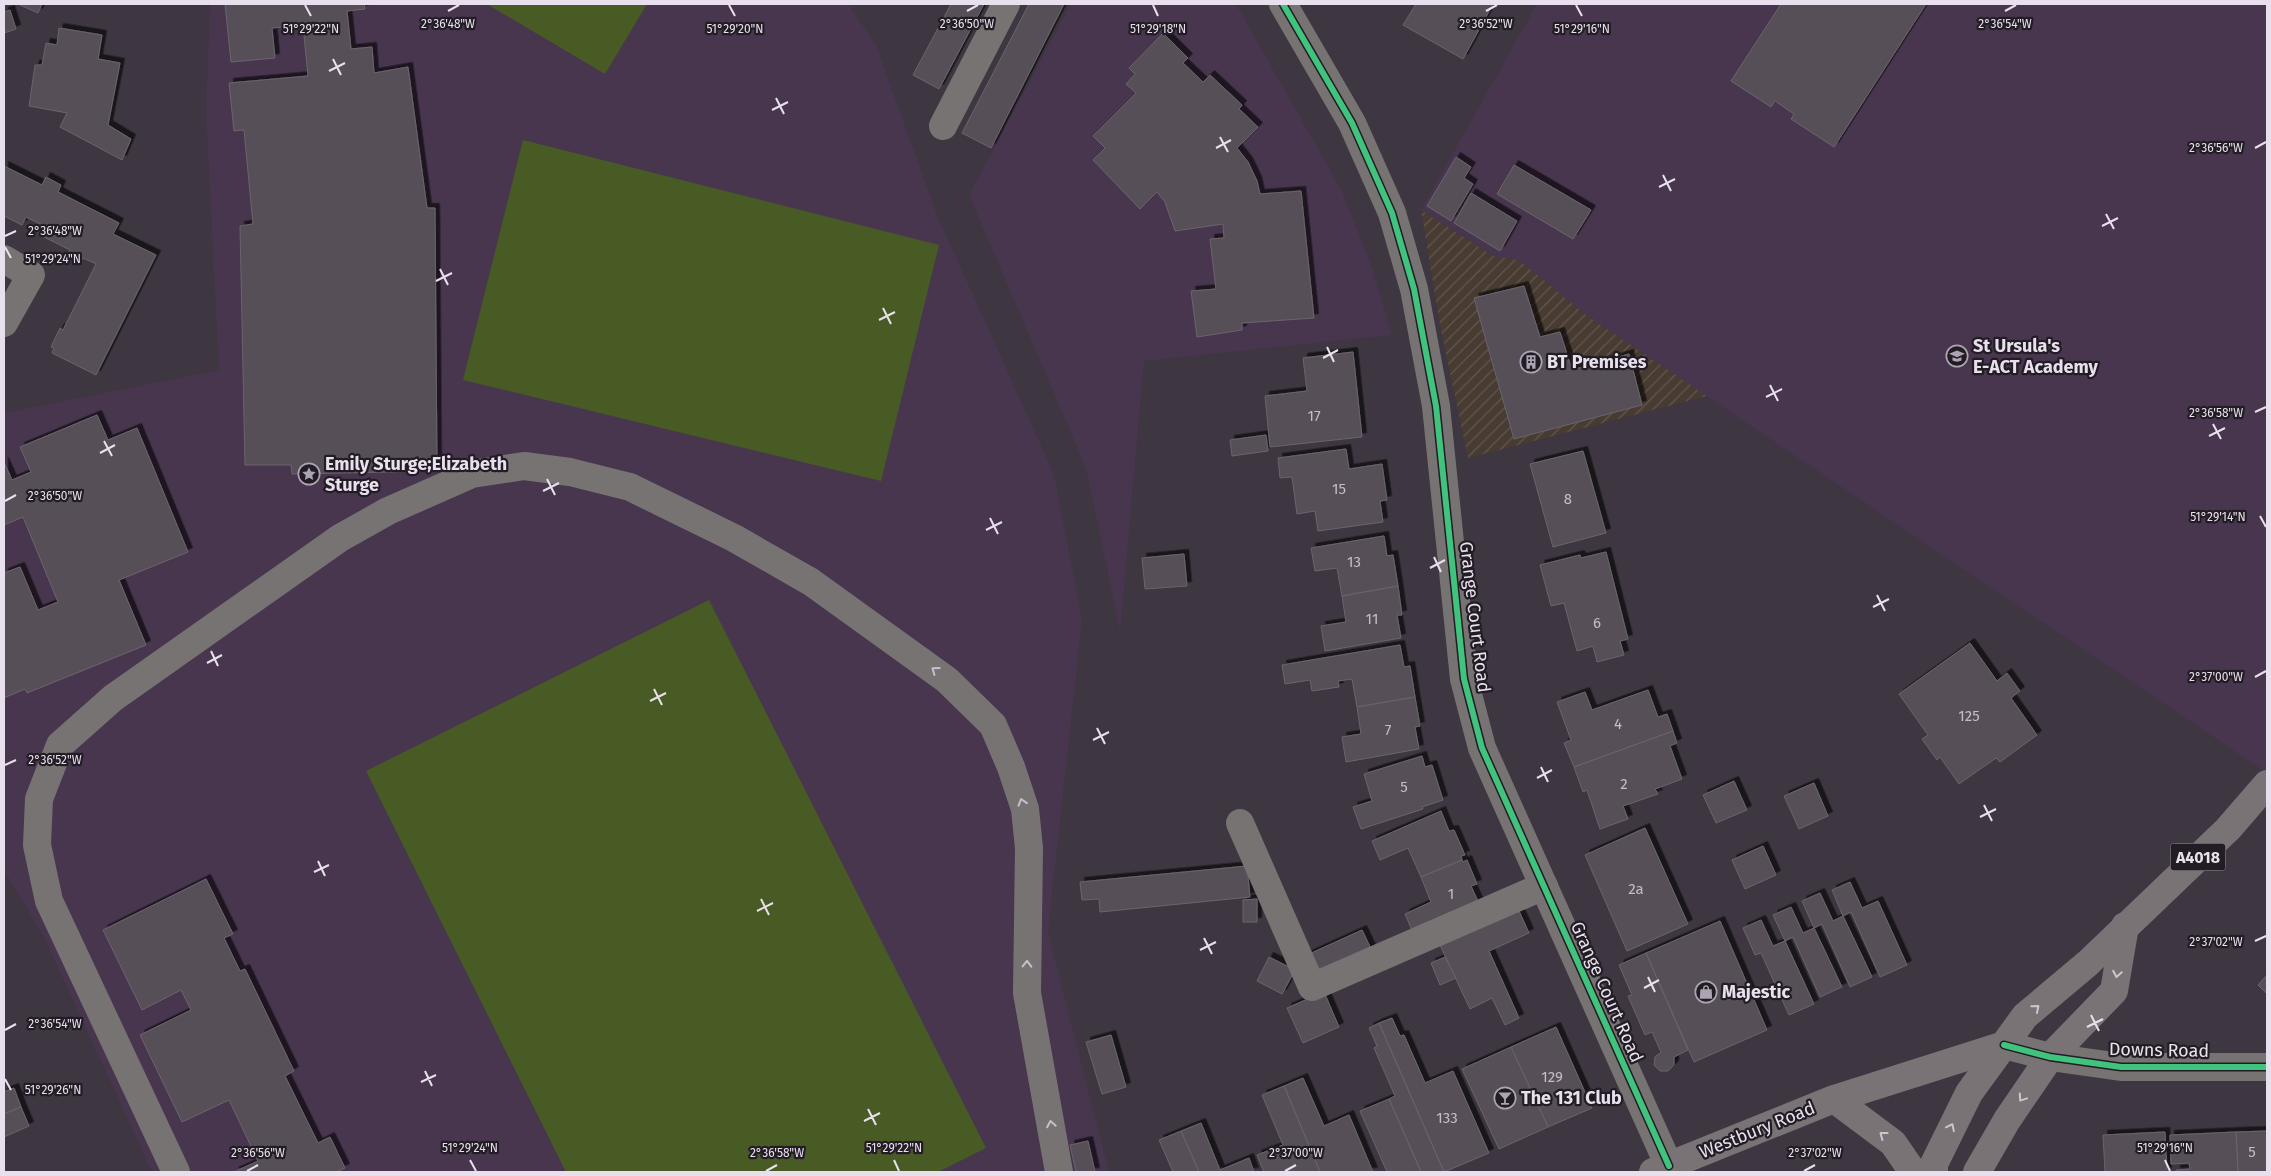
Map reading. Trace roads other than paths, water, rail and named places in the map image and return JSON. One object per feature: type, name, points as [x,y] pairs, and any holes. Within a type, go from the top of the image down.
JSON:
[{"type":"main road","name":"A4018","points":[[1934,1172],[1934,1164],[1969,1093],[2025,1016],[2088,964],[2228,829],[2267,784]]},
{"type":"main road","points":[[1977,1172],[2007,1120],[2050,1057],[2114,991],[2126,926]]},
{"type":"main road","name":"Westbury Road","points":[[1661,1169],[1834,1099],[2004,1045]]},
{"type":"main road","name":"Westbury Road","points":[[1834,1099],[1893,1143],[1913,1172]]},
{"type":"street","points":[[944,126],[1006,4]]},
{"type":"street","name":"Grange Court Road","points":[[1283,4],[1352,123],[1392,213],[1414,289],[1436,406],[1464,679],[1482,748],[1544,886],[1661,1169]]},
{"type":"street","points":[[4,259],[31,275],[4,322]]},
{"type":"street","points":[[176,1172],[49,901],[37,845],[39,799],[60,745],[113,698],[340,538],[388,511],[472,474],[524,466],[570,472],[630,486],[734,538],[811,582],[932,669],[947,680],[993,725],[1011,767],[1025,809],[1029,848],[1027,993],[1059,1172]]},
{"type":"street","points":[[1240,824],[1312,987],[1544,886]]},
{"type":"street","name":"Downs Road","points":[[2004,1045],[2050,1057],[2121,1067],[2267,1067]]},
{"type":"place","name":"St Ursula's E-ACT Academy","points":[[1957,356]]},
{"type":"place","name":"BT Premises","points":[[1531,362]]},
{"type":"place","name":"Emily Sturge;Elizabeth Sturge","points":[[309,474]]},
{"type":"place","name":"Majestic","points":[[1706,992]]},
{"type":"place","name":"The 131 Club","points":[[1505,1098]]}]
